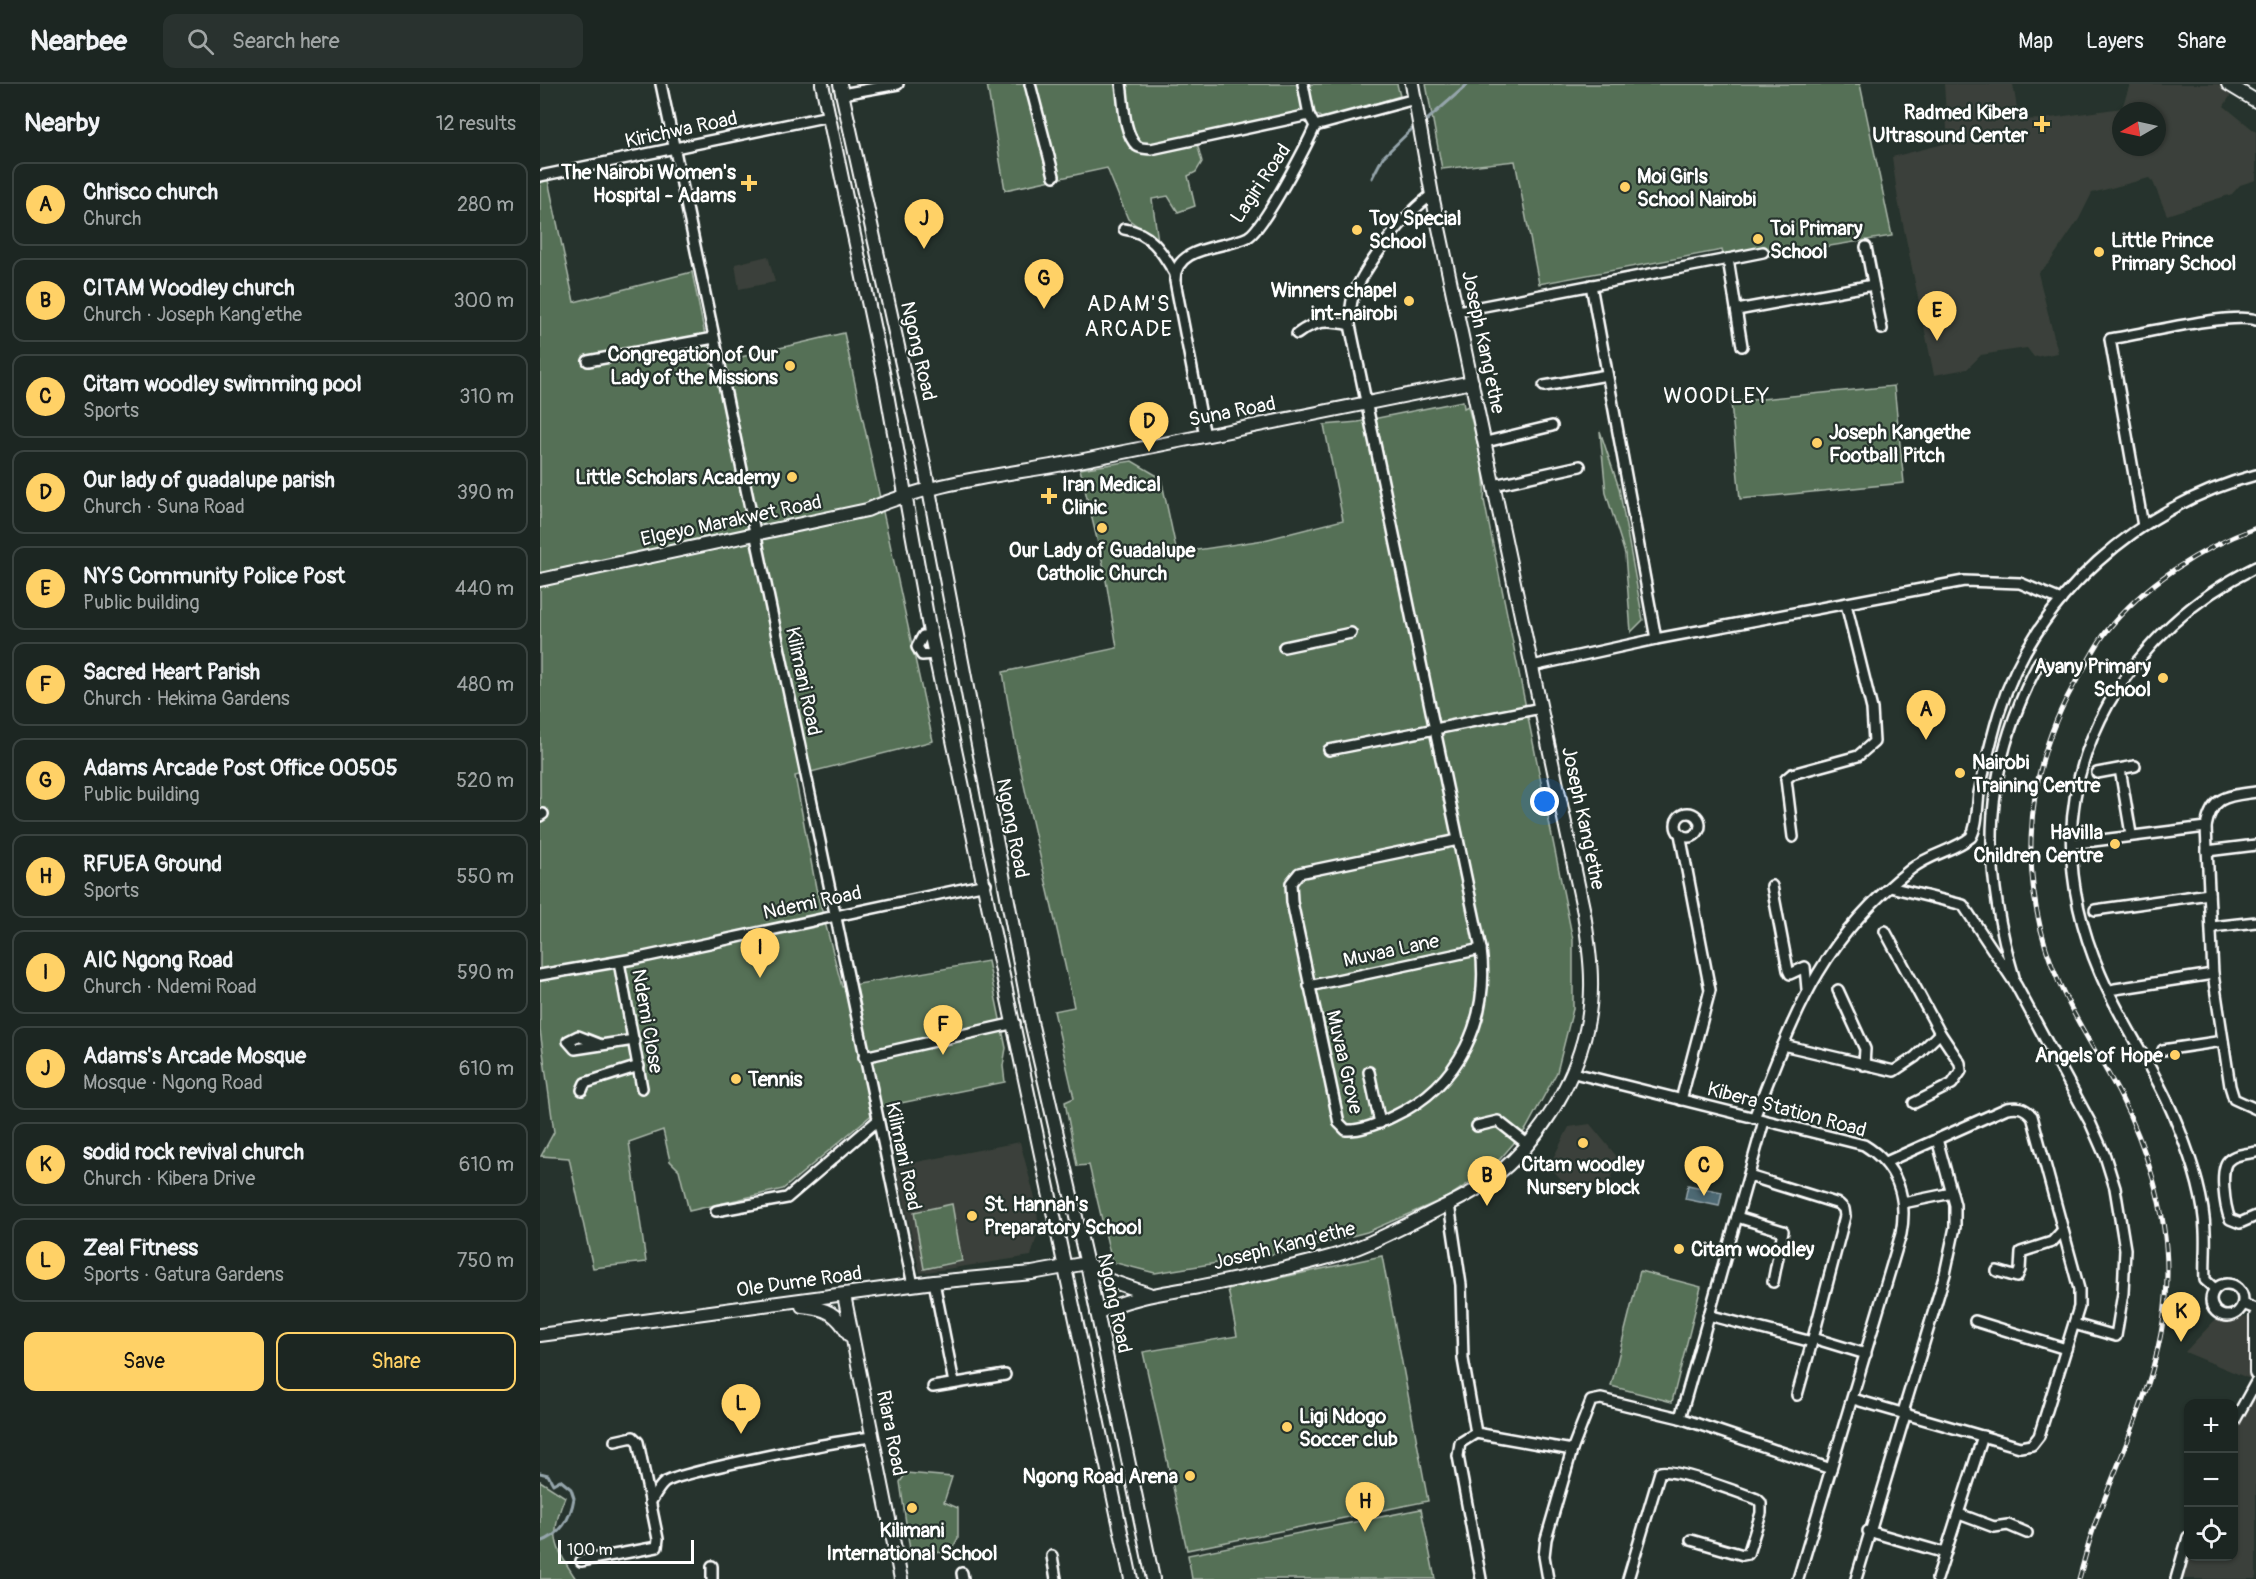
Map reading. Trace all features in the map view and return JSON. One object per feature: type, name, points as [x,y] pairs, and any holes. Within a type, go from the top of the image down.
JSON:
[{"type":"street","name":"Kilimani Road","points":[[661,84],[673,150],[913,1285]]},
{"type":"street","name":"Ngong Road","points":[[822,84],[907,495],[931,635],[986,884],[1064,1268],[1131,1579]]},
{"type":"street","points":[[841,89],[898,84]]},
{"type":"street","points":[[1030,84],[1054,176]]},
{"type":"street","points":[[1121,84],[1129,131],[1136,146],[1141,148],[1151,149],[1310,115]]},
{"type":"street","points":[[1303,84],[1315,126],[1415,99]]},
{"type":"street","name":"Joseph Kang'ethe","points":[[1097,1313],[1150,1294],[1323,1259],[1377,1240],[1473,1192],[1494,1177],[1527,1144],[1552,1110],[1574,1073],[1588,1015],[1592,982],[1584,913],[1432,195],[1412,84]]},
{"type":"street","points":[[2231,85],[2256,101]]},
{"type":"street","name":"Ngong Road","points":[[841,89],[909,393],[1013,936],[1087,1263],[1153,1579]]},
{"type":"street","name":"Kirichwa Road","points":[[540,176],[829,116]]},
{"type":"street","name":"Lagiri Road","points":[[1174,274],[1178,264],[1186,257],[1252,234],[1301,158],[1315,126]]},
{"type":"street","points":[[1432,195],[1414,207],[1397,226],[1361,281],[1351,302],[1350,325],[1458,840]]},
{"type":"street","points":[[1124,229],[1146,235],[1156,245],[1174,274],[1205,436]]},
{"type":"street","points":[[1866,247],[1882,329]]},
{"type":"street","points":[[1458,311],[1763,252]]},
{"type":"street","points":[[1728,259],[1742,346]]},
{"type":"street","points":[[1592,285],[1656,639]]},
{"type":"street","points":[[1737,310],[1873,285]]},
{"type":"street","points":[[2143,526],[2110,339],[2220,320],[2247,317],[2256,320]]},
{"type":"street","points":[[1297,334],[1310,324],[1324,320],[1350,325]]},
{"type":"street","points":[[588,361],[714,338]]},
{"type":"street","points":[[1544,386],[1607,375]]},
{"type":"street","name":"Suna Road","points":[[928,489],[1472,382]]},
{"type":"street","points":[[1486,442],[1552,426]]},
{"type":"street","points":[[1494,485],[1580,466]]},
{"type":"street","points":[[1754,1118],[1807,989],[1851,924],[1890,887],[1932,854],[1971,837],[1987,754],[2011,680],[2034,638],[2061,600],[2101,559],[2143,526],[2182,501],[2256,475]]},
{"type":"street","name":"Elgeyo Marakwet Road","points":[[540,580],[756,536],[867,510],[928,489]]},
{"type":"street","points":[[2214,1289],[2205,1280],[2204,1213],[2187,1150],[2167,1099],[2099,972],[2073,890],[2069,848],[2078,792],[2097,724],[2130,669],[2170,624],[2232,579],[2256,567]]},
{"type":"street","points":[[1532,666],[1656,639],[1964,581],[1992,580],[2020,583],[2061,600]]},
{"type":"street","points":[[1793,837],[1786,779],[1792,774],[1858,756],[1874,742],[1876,735],[1872,709],[1846,604]]},
{"type":"street","points":[[1284,647],[1351,633]]},
{"type":"street","points":[[2016,985],[1994,893],[1991,828],[1998,773],[2007,740],[2015,714],[2040,662]]},
{"type":"street","points":[[1329,750],[1541,708]]},
{"type":"street","points":[[2097,773],[2135,766]]},
{"type":"street","points":[[2120,769],[2131,834]]},
{"type":"street","points":[[2256,792],[2220,800],[2211,808],[2206,827],[2213,974],[2223,1041],[2234,1099],[2256,1110]]},
{"type":"street","points":[[2078,843],[2131,834],[2206,827]]},
{"type":"street","points":[[1680,834],[1710,990],[1681,1100]]},
{"type":"street","name":"Muvaa Grove","points":[[1458,840],[1481,948],[1483,983],[1479,1014],[1471,1038],[1458,1061],[1422,1102],[1380,1123],[1352,1131],[1343,1129],[1339,1123],[1290,892],[1297,874],[1458,840]]},
{"type":"street","points":[[2207,851],[2256,844]]},
{"type":"street","name":"Ndemi Road","points":[[540,975],[619,962],[986,884]]},
{"type":"street","points":[[1772,886],[1788,970],[1790,974],[1805,967],[1807,989]]},
{"type":"street","points":[[1890,887],[1963,905],[2016,985],[2090,1122],[2115,1188],[2121,1219],[2124,1273],[2116,1336],[2074,1324]]},
{"type":"street","points":[[2095,910],[2209,894]]},
{"type":"street","points":[[2212,927],[2256,922]]},
{"type":"street","points":[[1885,931],[1940,1033],[1960,1064],[1960,1076],[1952,1084],[1914,1103]]},
{"type":"street","name":"Muvaa Lane","points":[[1309,986],[1481,948]]},
{"type":"street","name":"Ndemi Close","points":[[619,962],[642,1088]]},
{"type":"street","points":[[2115,988],[2213,974]]},
{"type":"street","points":[[1838,990],[1865,1049],[1864,1065]]},
{"type":"street","points":[[864,1057],[1015,1023]]},
{"type":"street","points":[[1784,1045],[1887,1071],[1899,1069],[1940,1033]]},
{"type":"street","points":[[601,1045],[634,1040]]},
{"type":"street","points":[[2163,1050],[2223,1041]]},
{"type":"street","points":[[582,1090],[585,1083],[639,1066]]},
{"type":"street","points":[[1369,1072],[1380,1123]]},
{"type":"street","name":"Kibera Station Road","points":[[1574,1073],[1864,1145],[1886,1162],[1898,1181],[1903,1203],[1901,1234],[1798,1579]]},
{"type":"street","points":[[1852,1398],[2020,1447],[2036,1441],[2074,1324],[2079,1289],[2032,1116],[2028,1111],[2021,1107],[2007,1108],[1886,1162]]},
{"type":"street","points":[[716,1211],[787,1198],[877,1121]]},
{"type":"street","points":[[1477,1126],[1498,1121],[1527,1144]]},
{"type":"street","points":[[1680,1418],[1764,1121]]},
{"type":"street","points":[[1856,1579],[1868,1531],[1945,1274],[1955,1227],[1952,1193],[1937,1139]]},
{"type":"street","points":[[2256,1152],[2234,1156],[2226,1162],[2223,1171],[2230,1219],[2240,1223],[2256,1216]]},
{"type":"street","points":[[1749,1176],[1839,1204],[1844,1209],[1845,1216],[1837,1254],[1797,1395]]},
{"type":"street","points":[[1903,1203],[1952,1193]]},
{"type":"street","points":[[1449,1204],[1461,1286],[1463,1359],[1476,1433]]},
{"type":"street","points":[[1737,1217],[1783,1231],[1773,1282]]},
{"type":"street","points":[[1996,1271],[2017,1277],[2020,1270],[2021,1252],[2052,1242],[2062,1231]]},
{"type":"street","points":[[1087,1263],[1108,1280],[1150,1294]]},
{"type":"street","name":"Ole Dume Road","points":[[540,1335],[787,1304],[934,1282],[1064,1268],[1087,1263]]},
{"type":"street","points":[[934,1282],[954,1383]]},
{"type":"street","points":[[2222,1284],[2230,1284],[2238,1288],[2243,1295],[2243,1304],[2239,1312],[2223,1317],[2216,1313],[2211,1305],[2211,1296],[2214,1289],[2222,1284]]},
{"type":"street","name":"Riara Road","points":[[844,1295],[901,1579]]},
{"type":"street","points":[[787,1304],[828,1310],[843,1323],[854,1344]]},
{"type":"street","points":[[2243,1304],[2256,1309]]},
{"type":"street","points":[[1708,1315],[1866,1354]]},
{"type":"street","points":[[2256,1316],[2256,1373]]},
{"type":"street","points":[[1976,1322],[2066,1349]]},
{"type":"street","points":[[933,1388],[1005,1375]]},
{"type":"street","points":[[2238,1415],[2256,1382]]},
{"type":"street","points":[[1548,1579],[1544,1547],[1572,1450],[1588,1406],[1595,1400],[1641,1407],[1680,1418],[1831,1469]]},
{"type":"street","points":[[1481,1579],[1458,1456],[1460,1443],[1476,1433],[1572,1450]]},
{"type":"street","points":[[1937,1579],[1983,1436]]},
{"type":"street","points":[[581,1561],[657,1547],[638,1442],[633,1437],[615,1441]]},
{"type":"street","points":[[650,1503],[663,1484],[669,1481],[701,1472],[873,1437]]},
{"type":"street","points":[[1628,1579],[1660,1472],[1669,1471],[1703,1481],[1756,1499],[1761,1503],[1761,1513],[1748,1554],[1737,1554],[1691,1540]]},
{"type":"street","points":[[1959,1514],[1994,1527],[2008,1525],[2027,1533]]},
{"type":"street","points":[[1868,1531],[1945,1553]]},
{"type":"street","points":[[2176,1579],[2184,1551]]},
{"type":"street","points":[[1052,1556],[1056,1579]]},
{"type":"street","points":[[712,1566],[712,1579]]},
{"type":"shaded area","points":[[1944,84],[2013,84],[2019,120],[2112,109],[2112,156],[2166,156],[2166,102],[2124,102],[2130,84],[2218,84],[2232,93],[2224,106],[2256,132],[2256,180],[2240,185],[2232,194],[2167,215],[2153,182],[2149,178],[2092,193],[2079,219],[2049,263],[2038,273],[2058,353],[2034,357],[2027,348],[1981,355],[1967,369],[1934,375],[1898,200],[1892,157],[1948,143]]},
{"type":"shaded area","points":[[768,256],[775,282],[739,289],[735,264]]},
{"type":"shaded area","name":"Citam woodley Nursery block","points":[[1590,1124],[1618,1158],[1610,1183],[1573,1192],[1549,1166],[1569,1127]]},
{"type":"shaded area","name":"St. Hannah's Preparatory School","points":[[1020,1142],[1036,1202],[1039,1229],[1031,1256],[920,1273],[896,1166]]},
{"type":"shaded area","points":[[2251,1317],[2250,1379],[2185,1352],[2216,1319]]},
{"type":"shaded area","points":[[2252,1395],[2256,1399],[2256,1579],[2180,1579],[2185,1561],[2238,1561],[2238,1420]]},
{"type":"green space","points":[[987,84],[1397,84],[1400,96],[1323,119],[1315,113],[1197,143],[1202,162],[1196,172],[1188,176],[1195,206],[1178,212],[1168,196],[1152,199],[1158,241],[1128,219],[1107,168],[1005,190]]},
{"type":"green space","points":[[1426,84],[1860,84],[1892,236],[1725,263],[1722,250],[1539,284],[1515,161],[1442,169]]},
{"type":"green space","points":[[548,180],[574,302],[692,272],[711,364],[844,333],[933,741],[795,776],[816,888],[842,987],[988,961],[1006,1048],[1003,1066],[1005,1082],[881,1107],[783,1189],[689,1211],[679,1170],[670,1161],[663,1130],[629,1142],[646,1262],[593,1268],[569,1158],[541,1156],[554,1132],[540,1030],[540,183]]},
{"type":"green space","name":"Joseph Kangethe Football Pitch","points":[[1894,386],[1904,483],[1740,499],[1731,402]]},
{"type":"green space","points":[[1463,401],[1464,408],[1468,406],[1480,453],[1484,477],[1484,500],[1573,940],[1573,1009],[1557,1072],[1526,1129],[1494,1166],[1448,1197],[1367,1232],[1298,1250],[1155,1273],[1112,1262],[1089,1165],[1077,1166],[1065,1102],[1074,1098],[1054,1011],[1074,1007],[1027,798],[1003,672],[1117,648],[1104,568],[1080,469],[1132,461],[1161,478],[1177,553],[1264,540],[1343,520],[1324,425],[1358,422]]},
{"type":"green space","points":[[1600,431],[1619,488],[1643,620],[1631,632],[1625,554],[1606,493]]},
{"type":"green space","points":[[952,1204],[962,1261],[924,1269],[914,1212]]},
{"type":"green space","name":"Ligi Ndogo Soccer club","points":[[1382,1256],[1428,1501],[1187,1550],[1143,1352],[1237,1336],[1228,1289]]},
{"type":"green space","points":[[1640,1271],[1701,1287],[1672,1402],[1611,1386]]},
{"type":"green space","points":[[906,1473],[952,1477],[944,1502],[958,1508],[958,1538],[950,1553],[932,1552],[911,1557],[900,1482]]},
{"type":"green space","points":[[540,1481],[565,1497],[557,1521],[556,1540],[563,1558],[576,1579],[540,1579]]},
{"type":"green space","points":[[1421,1509],[1435,1579],[1192,1579],[1188,1555]]},
{"type":"water","points":[[1688,1185],[1722,1192],[1719,1206],[1685,1199]]},
{"type":"waterway","points":[[1427,120],[1468,84]]},
{"type":"waterway","points":[[1372,178],[1383,157],[1412,129]]},
{"type":"waterway","points":[[540,1473],[548,1475],[553,1484],[560,1480],[571,1489],[574,1498],[567,1519],[559,1531],[540,1542]]},
{"type":"railway","points":[[2079,1579],[2095,1524],[2154,1365],[2166,1303],[2166,1247],[2159,1202],[2138,1135],[2119,1093],[2069,1004],[2051,964],[2039,922],[2032,880],[2031,837],[2035,794],[2045,753],[2060,712],[2106,632],[2137,599],[2174,570],[2214,546],[2256,528]]},
{"type":"place","name":"Radmed Kibera Ultrasound Center","points":[[2042,124]]},
{"type":"place","name":"The Nairobi Women's Hospital - Adams","points":[[749,183]]},
{"type":"place","name":"Moi Girls School Nairobi","points":[[1625,187]]},
{"type":"place","name":"Toy Special School","points":[[1357,230]]},
{"type":"place","name":"Toi Primary School","points":[[1758,239]]},
{"type":"place","name":"Adams's Arcade Mosque","points":[[924,249]]},
{"type":"place","name":"Little Prince Primary School","points":[[2099,252]]},
{"type":"place","name":"Winners chapel int-nairobi","points":[[1409,301]]},
{"type":"place","name":"Adams Arcade Post Office 00505","points":[[1044,309]]},
{"type":"place","name":"NYS Community Police Post","points":[[1937,341]]},
{"type":"place","name":"Congregation of Our Lady of the Missions","points":[[790,366]]},
{"type":"place","name":"Joseph Kangethe Football Pitch","points":[[1817,443]]},
{"type":"place","name":"Our lady of guadalupe parish","points":[[1149,452]]},
{"type":"place","name":"Little Scholars Academy","points":[[792,477]]},
{"type":"place","name":"Iran Medical Clinic","points":[[1049,496]]},
{"type":"place","name":"Our Lady of Guadalupe Catholic Church","points":[[1102,528]]},
{"type":"place","name":"Ayany Primary School","points":[[2163,678]]},
{"type":"place","name":"Chrisco church","points":[[1926,740]]},
{"type":"place","name":"Nairobi Training Centre","points":[[1960,773]]},
{"type":"place","name":"Havilla Children Centre","points":[[2115,844]]},
{"type":"place","name":"AIC Ngong Road","points":[[760,978]]},
{"type":"place","name":"Sacred Heart Parish","points":[[943,1055]]},
{"type":"place","name":"Angels of Hope","points":[[2175,1055]]},
{"type":"place","name":"Tennis","points":[[736,1079]]},
{"type":"place","name":"Citam woodley Nursery block","points":[[1583,1143]]},
{"type":"place","name":"Citam woodley swimming pool","points":[[1704,1196]]},
{"type":"place","name":"CITAM Woodley church","points":[[1487,1206]]},
{"type":"place","name":"St. Hannah's Preparatory School","points":[[972,1216]]},
{"type":"place","name":"Citam woodley","points":[[1679,1249]]},
{"type":"place","name":"sodid rock revival church","points":[[2181,1342]]},
{"type":"place","name":"Ligi Ndogo Soccer club","points":[[1287,1427]]},
{"type":"place","name":"Zeal Fitness","points":[[741,1434]]},
{"type":"place","name":"Ngong Road Arena","points":[[1190,1476]]},
{"type":"place","name":"Kilimani International School","points":[[912,1508]]},
{"type":"place","name":"RFUEA Ground","points":[[1365,1532]]},
{"type":"district","name":"ADAM'S ARCADE","points":[[1129,316]]},
{"type":"district","name":"WOODLEY","points":[[1717,395]]}]
